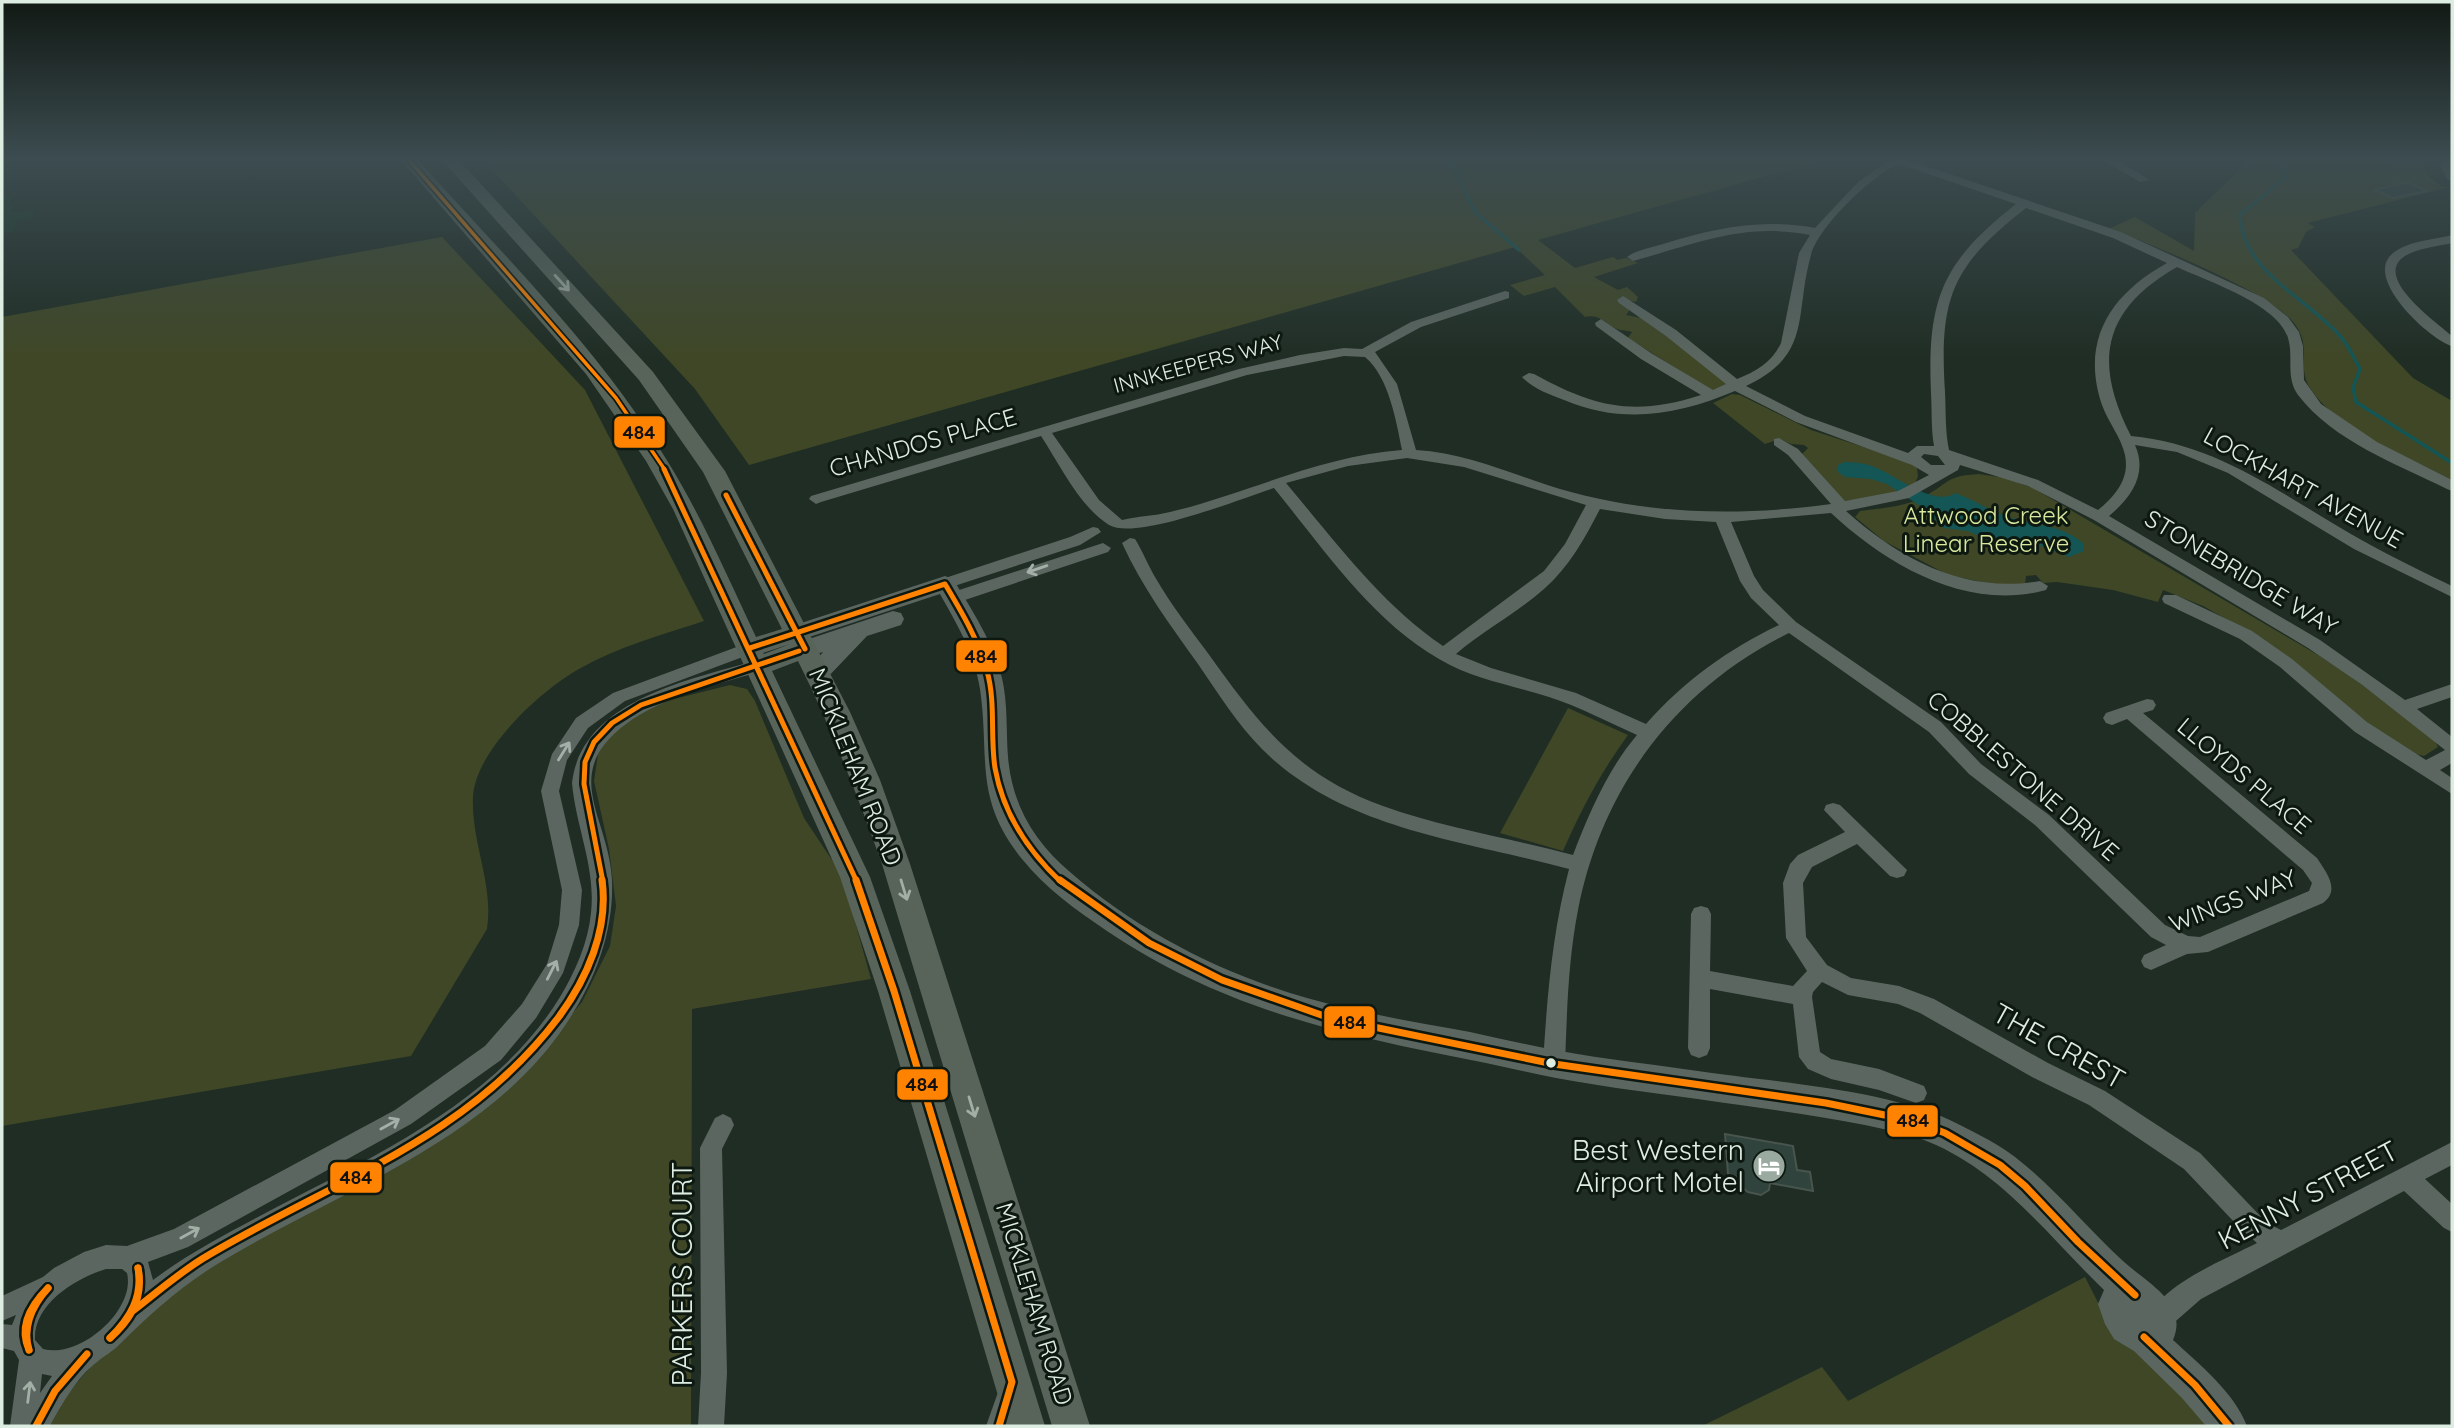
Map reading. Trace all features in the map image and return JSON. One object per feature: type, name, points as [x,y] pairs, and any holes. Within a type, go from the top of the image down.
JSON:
[{"type":"main road","name":"MICKLEHAM ROAD","points":[[468,227],[597,374],[629,416],[670,480],[754,657],[855,877],[894,991],[1026,1426]]},
{"type":"main road","name":"MICKLEHAM ROAD","points":[[510,227],[660,393],[714,471],[806,652],[866,780],[896,864],[1071,1426]]},
{"type":"main road","points":[[754,657],[806,652]]},
{"type":"street","points":[[1633,257],[1739,227]]},
{"type":"street","points":[[1792,227],[1815,232]]},
{"type":"street","points":[[1529,377],[1565,397],[1616,411],[1636,413],[1676,409],[1713,396],[1766,370],[1783,352],[1805,253],[1815,232],[1821,227]]},
{"type":"street","points":[[1923,485],[1920,457],[1937,433],[1940,418],[1934,351],[1939,320],[1951,279],[1979,241],[1996,227]]},
{"type":"street","points":[[2093,227],[2250,295],[2280,316],[2294,334],[2296,377],[2301,389],[2319,409],[2358,436],[2452,486]]},
{"type":"street","points":[[2452,239],[2403,253],[2390,265],[2388,272],[2390,281],[2402,297],[2452,342]]},
{"type":"street","points":[[2099,517],[2119,502],[2132,479],[2132,455],[2104,387],[2101,349],[2105,333],[2111,318],[2132,291],[2149,277],[2177,262]]},
{"type":"street","points":[[1410,454],[1400,410],[1376,360],[1366,352],[1397,331],[1423,320],[1505,295]]},
{"type":"street","points":[[1623,300],[1671,333],[1736,385],[1787,415],[1879,446],[1946,463]]},
{"type":"street","points":[[1601,323],[1654,362],[1713,396]]},
{"type":"street","name":"INNKEEPERS WAY","points":[[1044,431],[1126,404],[1268,366],[1332,354],[1366,352]]},
{"type":"street","points":[[1044,431],[1248,722],[1271,747],[1297,768],[1351,801],[1405,823],[1527,848],[1578,864]]},
{"type":"street","name":"CHANDOS PLACE","points":[[816,499],[1044,431]]},
{"type":"street","points":[[1937,433],[1946,463]]},
{"type":"street","name":"LOCKHART AVENUE","points":[[2126,440],[2175,446],[2212,459],[2366,549],[2452,592]]},
{"type":"street","points":[[1779,442],[1793,452],[1862,534],[1937,577],[1961,586],[2008,592],[2040,586]]},
{"type":"street","points":[[806,652],[826,662],[871,626],[949,591],[1354,459],[1410,454],[1457,459],[1595,503],[1643,513],[1722,519],[1773,517],[1890,501],[1915,492],[1946,463]]},
{"type":"street","points":[[1920,457],[1946,463]]},
{"type":"street","name":"STONEBRIDGE WAY","points":[[1946,463],[1989,470],[2034,483],[2099,517],[2314,644],[2404,707],[2452,746]]},
{"type":"street","points":[[1277,482],[1382,605],[1410,631],[1444,655],[1492,674],[1591,705],[1647,732]]},
{"type":"street","points":[[1094,503],[1096,529],[1093,542],[1120,537]]},
{"type":"street","points":[[1444,655],[1466,635],[1519,600],[1556,568],[1572,548],[1595,503]]},
{"type":"street","name":"COBBLESTONE DRIVE","points":[[1722,519],[1746,577],[1757,594],[1790,626],[1936,727],[1975,769],[2042,820],[2158,931],[2186,945]]},
{"type":"street","points":[[806,652],[1075,541],[1096,529],[1120,537]]},
{"type":"street","points":[[949,591],[987,669],[992,692],[995,768],[1001,795],[1012,822],[1040,862],[1095,908],[1182,962],[1267,998],[1330,1018],[1554,1064],[1826,1103],[1914,1121],[1945,1133],[2000,1165],[2048,1208],[2143,1314],[2194,1385],[2228,1426]]},
{"type":"street","points":[[2170,599],[2246,635],[2286,663],[2361,727],[2452,787]]},
{"type":"street","points":[[1554,1064],[1561,957],[1578,864],[1601,807],[1622,768],[1647,732],[1684,695],[1744,650],[1790,626]]},
{"type":"street","points":[[2,1309],[13,1306],[88,1260],[108,1256],[127,1258],[180,1239],[403,1117],[493,1053],[529,1010],[555,967],[569,925],[572,890],[550,791],[558,759],[582,723],[619,696],[754,657]]},
{"type":"street","points":[[134,1310],[194,1265],[405,1149],[466,1111],[533,1050],[570,1000],[593,953],[603,911],[603,875],[580,783],[582,766],[588,754],[604,733],[624,715],[754,657]]},
{"type":"street","points":[[2404,707],[2452,690]]},
{"type":"street","name":"LLOYDS PLACE","points":[[2130,712],[2310,864],[2322,882]]},
{"type":"street","points":[[2425,769],[2452,755]]},
{"type":"street","points":[[1833,810],[1897,870]]},
{"type":"street","name":"THE CREST","points":[[1857,835],[1805,860],[1797,870],[1793,883],[1796,938],[1807,957],[1820,971],[1849,985],[1899,995],[1927,1006],[2048,1075],[2097,1098],[2192,1161],[2244,1216],[2270,1249]]},
{"type":"street","name":"WINGS WAY","points":[[2151,961],[2186,945],[2201,946],[2316,897],[2321,894],[2322,882]]},
{"type":"street","points":[[1699,1048],[1701,914]]},
{"type":"street","points":[[1820,971],[1803,988],[1802,997],[1808,1052],[1814,1061],[1832,1069],[1870,1077],[1916,1093]]},
{"type":"street","points":[[1698,978],[1802,997]]},
{"type":"street","name":"PARKERS COURT","points":[[710,1426],[714,1373],[712,1148],[723,1125]]},
{"type":"street","name":"KENNY STREET","points":[[2143,1314],[2452,1153]]},
{"type":"street","points":[[2406,1177],[2452,1220]]},
{"type":"street","points":[[36,1426],[55,1391],[87,1354],[120,1329],[134,1310],[140,1297],[142,1280],[138,1266],[127,1258]]},
{"type":"street","points":[[23,1426],[19,1344],[34,1304],[49,1285]]},
{"type":"street","points":[[19,1344],[46,1363],[65,1362],[87,1354]]},
{"type":"street","points":[[999,1426],[1012,1382]]},
{"type":"shaded area","points":[[2,227],[16,227],[14,231],[2,233]]},
{"type":"green space","points":[[545,227],[1586,227],[1538,240],[1575,268],[1613,257],[1638,263],[1594,277],[1618,290],[1627,287],[1638,297],[1636,302],[1625,300],[1629,311],[1626,315],[1646,319],[1729,384],[1714,392],[1628,338],[1632,332],[1615,328],[1600,318],[1585,317],[1555,287],[1524,296],[1510,285],[1545,275],[1515,247],[749,465],[695,389]]},
{"type":"green space","points":[[2152,227],[2194,251],[2195,227],[2315,227],[2306,232],[2298,248],[2291,250],[2413,378],[2452,401],[2452,480],[2355,430],[2322,403],[2306,380],[2300,332],[2280,310],[2235,283],[2110,228]]},
{"type":"green space","points":[[442,237],[585,390],[704,621],[624,648],[579,669],[529,707],[497,742],[477,779],[473,797],[475,830],[487,896],[487,929],[411,1056],[2,1126],[2,317]]},
{"type":"green space","points":[[1732,394],[1740,395],[1811,430],[1907,461],[1917,468],[1918,476],[1914,486],[1881,497],[1844,501],[1802,454],[1808,448],[1804,445],[1791,444],[1780,439],[1765,444],[1713,403]]},
{"type":"green space","name":"Attwood Creek Linear Reserve","points":[[1979,474],[2005,478],[2033,488],[2318,655],[2352,677],[2435,741],[2438,747],[2424,756],[2406,752],[2253,634],[2203,606],[2163,590],[2158,602],[2113,590],[2057,582],[2043,583],[2036,575],[2026,576],[2025,585],[2015,589],[1948,575],[1884,541],[1855,517],[1860,511],[1910,503],[1949,480]]},
{"type":"green space","points":[[730,685],[747,689],[755,701],[804,818],[842,875],[871,979],[692,1009],[691,1426],[50,1426],[68,1393],[95,1362],[200,1267],[537,1056],[582,1002],[610,946],[616,906],[609,849],[594,781],[598,754],[611,734],[654,704]]},
{"type":"green space","points":[[1568,708],[1628,735],[1592,792],[1563,851],[1500,833]]},
{"type":"green space","points":[[2085,1277],[2109,1324],[2150,1355],[2207,1426],[1702,1426],[1822,1367],[1848,1401]]},
{"type":"water","points":[[1844,462],[1872,466],[1926,493],[1947,496],[1955,493],[2006,516],[2056,528],[2083,543],[2084,551],[2069,557],[2038,545],[2022,548],[1994,543],[1968,531],[1944,528],[1920,506],[1887,484],[1871,479],[1845,477],[1838,472],[1837,466]]},
{"type":"building","points":[[1725,1134],[1793,1146],[1797,1170],[1810,1172],[1813,1191],[1770,1183],[1769,1190],[1761,1195],[1748,1192],[1740,1186],[1740,1178],[1728,1174]]},
{"type":"waterway","points":[[1492,227],[1519,250]]},
{"type":"waterway","points":[[2242,227],[2252,253],[2264,268],[2278,283],[2326,322],[2346,344],[2360,369],[2353,388],[2356,402],[2452,463]]},
{"type":"transit line","name":"484","points":[[467,227],[616,398],[665,470],[855,877],[894,991],[1012,1382],[999,1426]]},
{"type":"transit line","name":"484","points":[[726,495],[805,649]]},
{"type":"transit line","name":"484","points":[[750,648],[945,584],[967,623],[987,669],[992,692],[995,768],[1012,822],[1040,862],[1066,886],[1149,943],[1222,980],[1330,1018],[1554,1064],[1826,1103],[1914,1121],[1945,1133],[2000,1165],[2025,1186],[2078,1242],[2135,1295]]},
{"type":"transit line","name":"484","points":[[134,1310],[202,1259],[402,1152],[450,1122],[494,1088],[534,1049],[576,991],[590,962],[602,916],[603,884],[584,784],[585,762],[594,742],[612,723],[641,705],[799,651]]},
{"type":"transit line","name":"484","points":[[110,1338],[134,1307],[140,1279],[138,1268]]},
{"type":"transit line","name":"484","points":[[110,1338],[125,1324],[139,1298],[138,1268]]},
{"type":"transit line","name":"484","points":[[29,1350],[24,1334],[27,1317],[48,1288]]},
{"type":"transit line","name":"484","points":[[29,1350],[26,1333],[29,1317],[48,1288]]},
{"type":"transit line","name":"484","points":[[2144,1337],[2195,1385],[2229,1426]]},
{"type":"transit line","name":"484","points":[[36,1426],[55,1391],[87,1354]]},
{"type":"place","name":"Best Western Airport Motel","points":[[1769,1166]]}]
